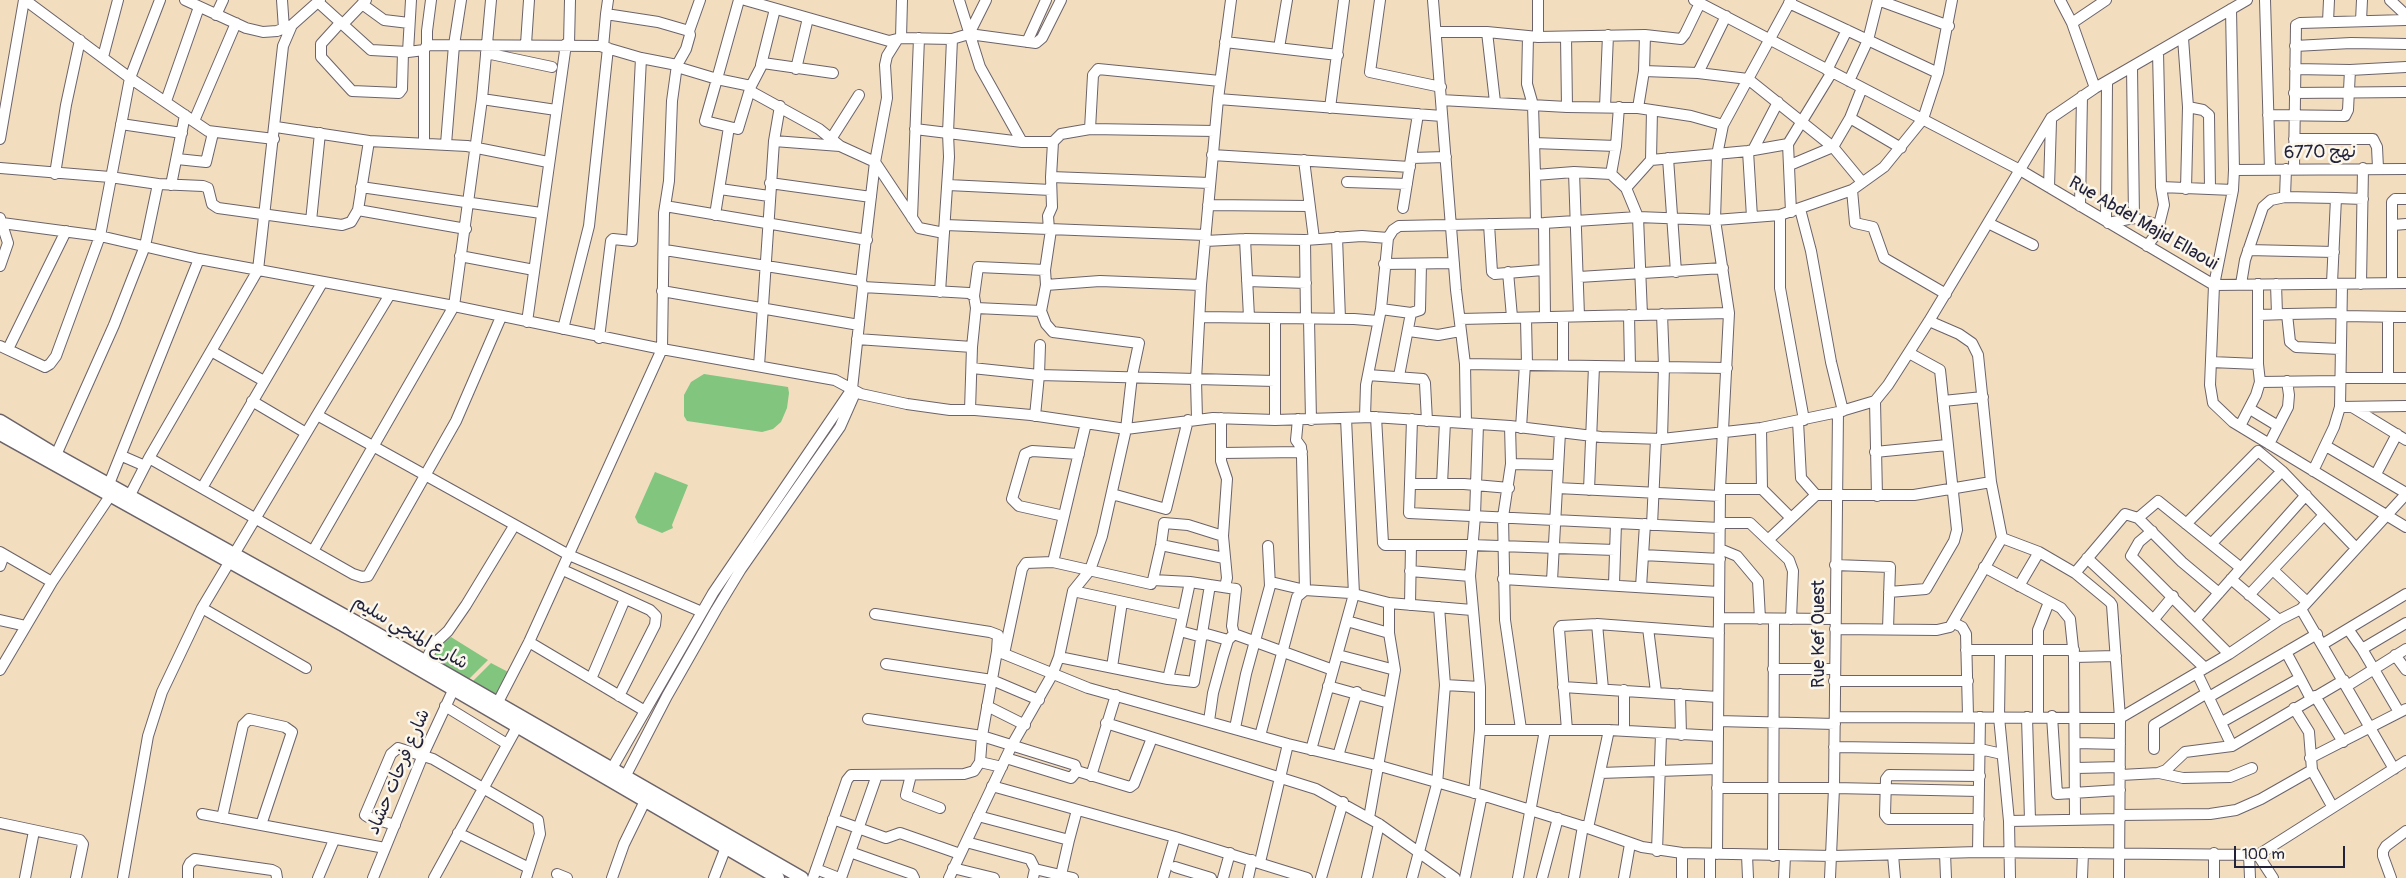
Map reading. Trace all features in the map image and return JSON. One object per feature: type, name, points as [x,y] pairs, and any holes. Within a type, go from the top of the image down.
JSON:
[{"type":"main road","name":"شارع المنجي سليم","points":[[0,421],[110,490],[130,495],[232,557],[455,685],[496,704],[802,878]]},
{"type":"main road","name":"شارع المنجي سليم","points":[[0,434],[110,490],[425,662],[517,727],[778,878]]},
{"type":"street","points":[[0,139],[4,98],[25,0],[130,78],[213,133],[274,139]]},
{"type":"street","points":[[103,57],[118,0]]},
{"type":"street","points":[[66,231],[4,348],[41,366],[50,364],[56,356],[100,236],[130,78],[160,0]]},
{"type":"street","points":[[185,0],[258,32],[288,27],[319,1],[371,50],[405,52],[426,47],[454,45],[486,49],[552,67]]},
{"type":"street","points":[[216,14],[223,0]]},
{"type":"street","points":[[130,495],[147,462],[258,270],[276,127],[283,46],[288,27],[282,0]]},
{"type":"street","points":[[409,23],[384,20],[364,2],[321,44],[321,56],[352,91],[399,93],[402,89],[405,52],[409,23],[411,0]]},
{"type":"street","points":[[424,143],[426,47],[431,0]]},
{"type":"street","points":[[446,144],[454,45],[461,0]]},
{"type":"street","points":[[313,551],[372,445],[454,306],[482,99],[491,0]]},
{"type":"street","points":[[526,44],[529,0]]},
{"type":"street","points":[[527,322],[548,162],[567,44],[570,0]]},
{"type":"street","points":[[563,329],[589,226],[608,0]]},
{"type":"street","points":[[496,704],[529,642],[563,570],[662,349],[665,206],[670,181],[672,101],[677,66],[686,49],[690,34],[689,30],[700,0]]},
{"type":"street","points":[[738,0],[705,121],[729,127],[738,129],[751,88],[761,65],[775,9]]},
{"type":"street","points":[[745,0],[889,41],[919,38],[952,39],[969,34],[1036,43],[1042,38],[1061,0]]},
{"type":"street","points":[[625,777],[666,696],[741,569],[840,427],[849,410],[854,388],[862,284],[876,162],[887,98],[885,64],[887,56],[899,39],[902,0]]},
{"type":"street","points":[[959,0],[980,67],[1022,142]]},
{"type":"street","points":[[969,34],[986,0]]},
{"type":"street","points":[[1027,42],[1046,0]]},
{"type":"street","points":[[877,775],[840,878],[814,873],[849,777],[855,774],[970,773],[978,767],[992,680],[1023,564],[1053,562],[1151,584],[1153,580],[1162,545],[1166,508],[1193,420],[1201,317],[1201,285],[1212,154],[1231,0]]},
{"type":"street","points":[[1279,48],[1287,0]]},
{"type":"street","points":[[1330,108],[1344,0]]},
{"type":"street","points":[[1380,0],[1370,72],[1441,87]]},
{"type":"street","points":[[1433,0],[1454,263],[1465,364],[1466,423]]},
{"type":"street","points":[[1538,0],[1528,84],[1533,105],[1535,175],[1540,223],[1545,317]]},
{"type":"street","points":[[1849,81],[1868,40],[1878,0],[1949,26]]},
{"type":"street","points":[[1615,550],[1471,545],[1386,545],[1382,543],[1370,417],[1364,404],[1381,309],[1388,238],[1393,230],[1399,226],[1576,222],[1638,217],[1715,220],[1780,215],[1852,190],[1884,166],[1901,148],[1923,119],[1938,73],[1949,26],[1952,0]]},
{"type":"street","points":[[2060,0],[2072,23],[2095,88]]},
{"type":"street","points":[[2072,23],[2106,0]]},
{"type":"street","points":[[1877,496],[1875,401],[1909,353],[1946,294],[2051,118],[2095,88],[2107,83],[2247,0]]},
{"type":"street","points":[[2265,0],[2270,170]]},
{"type":"street","points":[[2328,22],[2329,0]]},
{"type":"street","points":[[2361,21],[2362,0]]},
{"type":"street","points":[[2390,0],[2406,15]]},
{"type":"street","points":[[1436,32],[1487,32],[1533,37],[1645,35],[1683,38],[1700,2]]},
{"type":"street","name":"Rue Abdel Majid Ellaoui","points":[[1700,2],[2020,170],[2214,284],[2406,283]]},
{"type":"street","points":[[1710,878],[1714,854],[1717,788],[1720,492],[1729,313],[1715,220],[1717,155],[1723,125],[1790,2],[1938,73]]},
{"type":"street","points":[[166,101],[199,7]]},
{"type":"street","points":[[2231,9],[2234,170],[2233,190],[2214,284],[2210,362],[2210,384],[2213,403],[2240,426],[2406,527]]},
{"type":"street","points":[[606,14],[658,22],[689,30]]},
{"type":"street","points":[[1698,73],[1726,16]]},
{"type":"street","points":[[796,69],[808,18]]},
{"type":"street","points":[[2285,197],[2294,139],[2295,27],[2297,23],[2406,20]]},
{"type":"street","points":[[171,185],[182,133],[236,23]]},
{"type":"street","points":[[1651,160],[1717,155],[1788,144],[1803,122],[1830,71],[1847,30]]},
{"type":"street","points":[[1487,32],[1495,102]]},
{"type":"street","points":[[1605,107],[1608,35]]},
{"type":"street","points":[[1638,108],[1644,71],[1645,35]]},
{"type":"street","points":[[1566,37],[1567,107]]},
{"type":"street","points":[[912,218],[919,38]]},
{"type":"street","points":[[2183,38],[2188,107],[2186,189]]},
{"type":"street","points":[[940,292],[948,186],[952,39]]},
{"type":"street","points":[[55,174],[66,105],[80,40]]},
{"type":"street","points":[[1226,42],[1338,55]]},
{"type":"street","points":[[2295,46],[2351,43],[2406,44]]},
{"type":"street","points":[[486,49],[526,44],[567,44],[605,47],[751,88],[840,146],[876,162],[919,228],[1050,230],[1245,239],[1388,238]]},
{"type":"street","points":[[2147,246],[2157,232],[2164,205],[2161,188],[2158,52]]},
{"type":"street","points":[[599,338],[611,241],[613,239],[632,241],[641,58]]},
{"type":"street","points":[[761,65],[763,63],[833,73]]},
{"type":"street","points":[[2132,67],[2134,218]]},
{"type":"street","points":[[2295,69],[2350,70],[2406,67]]},
{"type":"street","points":[[1090,129],[1093,75],[1098,69],[1220,81]]},
{"type":"street","points":[[2268,115],[2345,116],[2350,70]]},
{"type":"street","points":[[1644,71],[1698,73],[1748,79],[1833,147],[1862,182]]},
{"type":"street","points":[[2107,83],[2107,222],[2134,218],[2159,225]]},
{"type":"street","points":[[1790,165],[1833,147],[1850,118],[1862,88]]},
{"type":"street","points":[[2294,93],[2406,92]]},
{"type":"street","points":[[831,139],[860,95]]},
{"type":"street","points":[[2080,206],[2082,96]]},
{"type":"street","points":[[482,99],[556,110]]},
{"type":"street","points":[[1218,99],[1442,116]]},
{"type":"street","points":[[1441,100],[1567,107],[1638,108],[1691,116],[1723,125]]},
{"type":"street","points":[[1752,217],[1751,151],[1778,102]]},
{"type":"street","points":[[759,366],[770,183],[780,106]]},
{"type":"street","points":[[1611,174],[1620,107]]},
{"type":"street","points":[[2188,107],[2203,110],[2209,115],[2210,188]]},
{"type":"street","points":[[1626,188],[1651,160],[1652,110]]},
{"type":"street","points":[[1403,208],[1418,114]]},
{"type":"street","points":[[1850,118],[1901,148]]},
{"type":"street","points":[[2049,187],[2051,118]]},
{"type":"street","points":[[121,124],[182,133]]},
{"type":"street","points":[[276,127],[369,141],[446,144],[548,162]]},
{"type":"street","points":[[715,214],[729,127]]},
{"type":"street","points":[[915,129],[1022,142],[1053,142]]},
{"type":"street","points":[[949,878],[1012,745],[1052,675],[1059,657],[1073,591],[1090,570],[1102,536],[1126,429],[1138,342],[1053,332],[1046,324],[1041,311],[1046,285],[1045,270],[1050,230],[1048,216],[1052,207],[1053,142],[1061,134],[1090,129],[1215,131]]},
{"type":"street","points":[[177,159],[206,162],[213,133]]},
{"type":"street","points":[[311,221],[320,133]]},
{"type":"street","points":[[2294,139],[2374,140],[2377,147],[2378,168]]},
{"type":"street","points":[[0,168],[110,177],[158,184],[205,186],[209,191],[212,204],[218,208],[345,225],[353,220],[358,210],[369,141]]},
{"type":"street","points":[[774,141],[840,146]]},
{"type":"street","points":[[1534,143],[1616,146]]},
{"type":"street","name":"Rue Kef Ouest","points":[[1788,144],[1795,211],[1811,251],[1840,411],[1836,496],[1834,788],[1830,878]]},
{"type":"street","points":[[1212,154],[1304,160],[1410,162],[1446,157]]},
{"type":"street","points":[[1668,158],[1676,272]]},
{"type":"street","points":[[1304,160],[1309,206],[1306,283],[1311,420]]},
{"type":"street","points":[[2361,284],[2363,168]]},
{"type":"street","name":"نهج 6770","points":[[2234,170],[2406,168]]},
{"type":"street","points":[[1535,175],[1574,172],[1611,174],[1626,188],[1638,217],[1642,315]]},
{"type":"street","points":[[1574,172],[1579,316]]},
{"type":"street","points":[[1051,177],[1210,183]]},
{"type":"street","points":[[1347,182],[1407,184]]},
{"type":"street","points":[[770,183],[872,197]]},
{"type":"street","points":[[56,455],[110,334],[145,246],[158,184]]},
{"type":"street","points":[[948,186],[1051,190]]},
{"type":"street","points":[[361,187],[541,212]]},
{"type":"street","points":[[2161,188],[2233,190]]},
{"type":"street","points":[[720,189],[769,196]]},
{"type":"street","points":[[1852,190],[1855,223],[1872,227],[1884,258],[1946,294]]},
{"type":"street","points":[[2241,284],[2248,250],[2263,207],[2271,200],[2285,197],[2363,199]]},
{"type":"street","points":[[2314,471],[2326,446],[2340,407],[2341,314],[2334,252],[2336,198]]},
{"type":"street","points":[[2392,283],[2393,200],[2406,199]]},
{"type":"street","points":[[1208,205],[1309,206]]},
{"type":"street","points":[[665,206],[867,240]]},
{"type":"street","points":[[358,210],[466,228]]},
{"type":"street","points":[[1780,215],[1780,288],[1801,420],[1801,478],[1816,495]]},
{"type":"street","points":[[0,266],[8,243],[1,220],[100,236],[199,259],[389,296],[454,306],[599,338],[835,380],[854,388],[865,396],[907,404],[950,410],[1035,416],[1126,429],[1221,418],[1311,420],[1370,417],[1510,426],[1591,436],[1659,439],[1761,428],[1840,411],[1875,401]]},
{"type":"street","points":[[1988,223],[2033,244]]},
{"type":"street","points":[[1489,224],[1492,272],[1543,270]]},
{"type":"street","points":[[2393,225],[2406,224]]},
{"type":"street","points":[[1337,237],[1340,319]]},
{"type":"street","points":[[1245,239],[1249,317]]},
{"type":"street","points":[[664,250],[862,284],[969,293],[974,296]]},
{"type":"street","points":[[2248,250],[2334,252]]},
{"type":"street","points":[[460,256],[534,270]]},
{"type":"street","points":[[0,670],[3,660],[110,490],[199,259]]},
{"type":"street","points":[[1384,264],[1454,263]]},
{"type":"street","points":[[1381,309],[1412,313],[1420,310],[1421,264]]},
{"type":"street","points":[[970,410],[972,347],[976,308],[974,296],[978,267],[1045,270]]},
{"type":"street","points":[[1579,277],[1640,275],[1723,268]]},
{"type":"street","points":[[1508,272],[1512,318]]},
{"type":"street","points":[[1046,285],[1100,281],[1201,285]]},
{"type":"street","points":[[1247,281],[1306,283]]},
{"type":"street","points":[[202,488],[322,283]]},
{"type":"street","points":[[2240,426],[2250,409],[2260,382],[2258,364],[2258,284]]},
{"type":"street","points":[[2276,284],[2282,314],[2292,345],[2340,349]]},
{"type":"street","points":[[662,291],[859,325]]},
{"type":"street","points":[[122,878],[129,834],[155,711],[202,608],[389,296]]},
{"type":"street","points":[[976,308],[1041,311]]},
{"type":"street","points":[[1399,376],[1412,313]]},
{"type":"street","points":[[1460,319],[1729,313]]},
{"type":"street","points":[[1641,587],[1643,555],[1649,524],[1659,439],[1664,366],[1662,314]]},
{"type":"street","points":[[2258,315],[2341,314],[2406,317]]},
{"type":"street","points":[[1629,315],[1630,366]]},
{"type":"street","points":[[122,456],[147,462],[202,488],[357,576],[368,576],[427,476],[468,396],[501,317]]},
{"type":"street","points":[[1201,317],[1378,321]]},
{"type":"street","points":[[1563,317],[1563,364]]},
{"type":"street","points":[[2388,317],[2388,378]]},
{"type":"street","points":[[1275,318],[1275,420]]},
{"type":"street","points":[[1521,428],[1526,364],[1526,319]]},
{"type":"street","points":[[1719,618],[1791,620],[1888,629],[1937,630],[1950,627],[1954,623],[2002,538],[1991,482],[1983,397],[1976,350],[1972,343],[1958,334],[1929,321]]},
{"type":"street","points":[[1408,332],[1438,335],[1460,331]]},
{"type":"street","points":[[857,339],[972,347]]},
{"type":"street","points":[[1035,416],[1040,345]]},
{"type":"street","points":[[211,351],[264,382]]},
{"type":"street","points":[[1889,592],[1924,590],[1929,585],[1957,535],[1940,370],[1909,353]]},
{"type":"street","points":[[2210,362],[2258,364]]},
{"type":"street","points":[[1465,364],[1727,368]]},
{"type":"street","points":[[1589,490],[1594,366]]},
{"type":"street","points":[[972,368],[1039,375],[1275,381]]},
{"type":"street","points":[[1368,375],[1423,379],[1425,381],[1427,421]]},
{"type":"street","points":[[2260,382],[2406,378]]},
{"type":"street","points":[[2269,444],[2288,407],[2287,381]]},
{"type":"street","points":[[612,770],[702,612],[732,564],[854,388]]},
{"type":"street","points":[[1943,401],[1983,397]]},
{"type":"street","points":[[252,401],[306,433]]},
{"type":"street","points":[[2340,407],[2406,406]]},
{"type":"street","points":[[2352,407],[2406,440]]},
{"type":"street","points":[[2250,409],[2278,426]]},
{"type":"street","points":[[317,415],[569,555],[702,612]]},
{"type":"street","points":[[1221,418],[1221,454],[1227,479],[1223,536],[1227,578],[1225,587]]},
{"type":"street","points":[[1311,750],[1354,594],[1346,418]]},
{"type":"street","points":[[1298,419],[1296,440],[1302,452],[1305,590]]},
{"type":"street","points":[[1412,419],[1409,513],[1649,524],[1720,525],[1750,523],[1792,565],[1791,620]]},
{"type":"street","points":[[1442,484],[1445,422]]},
{"type":"street","points":[[1053,562],[1086,423]]},
{"type":"street","points":[[1465,878],[1478,794],[1480,730],[1480,687],[1470,576],[1471,545],[1475,516],[1478,424]]},
{"type":"street","points":[[1510,426],[1511,464],[1503,517],[1504,620],[1521,729]]},
{"type":"street","points":[[1761,428],[1762,489],[1791,518]]},
{"type":"street","points":[[1552,581],[1552,548],[1560,432]]},
{"type":"street","points":[[2376,474],[2397,434]]},
{"type":"street","points":[[1875,452],[1947,445]]},
{"type":"street","points":[[1718,721],[1835,721],[1968,716],[2120,718],[2229,654],[2279,620],[2304,606],[2406,494],[2376,474],[2326,446]]},
{"type":"street","points":[[1064,516],[1020,506],[1012,498],[1025,454],[1032,451],[1079,454]]},
{"type":"street","points":[[1221,454],[1302,452]]},
{"type":"street","points":[[2186,524],[2254,452],[2261,452],[2306,495],[2356,548]]},
{"type":"street","points":[[1511,464],[1558,465]]},
{"type":"street","points":[[2212,543],[2282,471]]},
{"type":"street","points":[[1768,540],[1816,495],[1914,495],[1991,482]]},
{"type":"street","points":[[1410,484],[1508,488]]},
{"type":"street","points":[[1557,488],[1653,493],[1762,489]]},
{"type":"street","points":[[1112,494],[1166,508]]},
{"type":"street","points":[[2196,620],[2306,495]]},
{"type":"street","points":[[2138,518],[2158,501],[2241,568]]},
{"type":"street","points":[[2075,573],[2125,514],[2138,518],[2182,562],[2219,593]]},
{"type":"street","points":[[2249,595],[2324,515]]},
{"type":"street","points":[[1164,523],[1188,525],[1223,536]]},
{"type":"street","points":[[1614,584],[1616,523]]},
{"type":"street","points":[[425,662],[434,644],[448,631],[466,605],[514,526]]},
{"type":"street","points":[[2152,531],[2139,542],[2131,556],[2229,654]]},
{"type":"street","points":[[2002,538],[2039,552],[2075,573],[2110,602],[2113,610],[2120,718],[2119,878]]},
{"type":"street","points":[[1162,545],[1224,558]]},
{"type":"street","points":[[1410,605],[1411,545]]},
{"type":"street","points":[[1234,728],[1271,582],[1268,546]]},
{"type":"street","points":[[2019,586],[2039,552]]},
{"type":"street","points":[[0,566],[2,554],[52,582]]},
{"type":"street","points":[[1643,555],[1720,554],[1737,556],[1758,581],[1760,619]]},
{"type":"street","points":[[2087,558],[2154,619],[2201,670],[2208,695],[2232,746]]},
{"type":"street","points":[[732,564],[741,569]]},
{"type":"street","points":[[1835,565],[1890,567],[1888,629]]},
{"type":"street","points":[[1984,567],[2049,602],[2069,616],[2072,623],[2076,743],[2075,819]]},
{"type":"street","points":[[563,570],[654,613],[656,620],[619,696]]},
{"type":"street","points":[[2273,570],[2304,606],[2317,634],[2394,769]]},
{"type":"street","points":[[1410,571],[1470,576]]},
{"type":"street","points":[[1503,579],[1614,584],[1719,592]]},
{"type":"street","points":[[2231,579],[2279,620]]},
{"type":"street","points":[[1153,580],[1190,582],[1237,590],[1231,637],[1213,693],[1209,721]]},
{"type":"street","points":[[1168,679],[1190,582]]},
{"type":"street","points":[[1271,582],[1305,590],[1354,594],[1389,603],[1472,610]]},
{"type":"street","points":[[1059,657],[1168,679],[1194,682],[1210,586]]},
{"type":"street","points":[[1260,736],[1297,597],[1305,590]]},
{"type":"street","points":[[1073,591],[1183,615]]},
{"type":"street","points":[[2323,644],[2406,594]]},
{"type":"street","points":[[2154,619],[2173,596]]},
{"type":"street","points":[[591,679],[625,598]]},
{"type":"street","points":[[1112,667],[1122,602]]},
{"type":"street","points":[[2038,717],[2039,624],[2049,602]]},
{"type":"street","points":[[1368,818],[1380,766],[1389,702],[1396,670],[1389,633],[1389,603]]},
{"type":"street","points":[[1412,878],[1437,784],[1445,685],[1439,607]]},
{"type":"street","points":[[202,608],[306,668]]},
{"type":"street","points":[[875,614],[993,632],[998,637],[1000,652]]},
{"type":"street","points":[[0,620],[26,626]]},
{"type":"street","points":[[1773,856],[1774,620]]},
{"type":"street","points":[[1348,621],[1389,633]]},
{"type":"street","points":[[2362,649],[2406,622]]},
{"type":"street","points":[[1954,623],[1965,630],[1968,716]]},
{"type":"street","points":[[1567,730],[1559,629],[1565,625],[1596,624],[1719,633]]},
{"type":"street","points":[[1596,624],[1603,689]]},
{"type":"street","points":[[1648,628],[1656,692]]},
{"type":"street","points":[[2310,758],[2403,711],[2373,669],[2348,629]]},
{"type":"street","points":[[1180,631],[1256,641],[1333,670]]},
{"type":"street","points":[[2154,749],[2154,725],[2317,634]]},
{"type":"street","points":[[529,642],[645,711]]},
{"type":"street","points":[[2158,773],[2166,770],[2185,752],[2232,746],[2313,697],[2346,683],[2406,649]]},
{"type":"street","points":[[1966,650],[2038,651],[2116,656]]},
{"type":"street","points":[[2000,651],[1999,716],[2009,821],[2010,878]]},
{"type":"street","points":[[1000,652],[1052,675],[1083,686],[1288,744],[1380,766],[1437,784],[1478,794],[1558,818],[1630,844],[1657,851],[1682,853],[1773,856],[1978,852],[2253,854],[2406,762]]},
{"type":"street","points":[[2286,652],[2300,678],[2343,742]]},
{"type":"street","points":[[1338,654],[1396,670]]},
{"type":"street","points":[[2395,655],[2406,670]]},
{"type":"street","points":[[886,664],[992,680],[1039,700]]},
{"type":"street","points":[[1773,669],[1834,669]]},
{"type":"street","points":[[2222,722],[2300,678]]},
{"type":"street","points":[[1834,681],[1968,681]]},
{"type":"street","name":"شارع فرحات حشاد","points":[[373,878],[423,755],[455,685]]},
{"type":"street","points":[[1445,685],[1480,687]]},
{"type":"street","points":[[1328,686],[1357,692],[1389,702]]},
{"type":"street","points":[[1563,687],[1718,697]]},
{"type":"street","points":[[1624,690],[1624,731]]},
{"type":"street","points":[[1338,756],[1357,692]]},
{"type":"street","points":[[1680,694],[1682,734]]},
{"type":"street","points":[[1091,776],[1116,695]]},
{"type":"street","points":[[445,706],[507,744]]},
{"type":"street","points":[[987,706],[1025,724]]},
{"type":"street","points":[[2294,708],[2309,732],[2312,770],[2332,806]]},
{"type":"street","points":[[2052,716],[2055,792],[2058,795],[2120,790]]},
{"type":"street","points":[[1978,852],[1980,717]]},
{"type":"street","points":[[2027,717],[2030,820]]},
{"type":"street","points":[[222,818],[243,726],[249,719],[285,727],[292,732],[261,825]]},
{"type":"street","points":[[868,719],[982,736],[1075,765],[1077,771]]},
{"type":"street","points":[[1106,724],[1316,788],[1379,824],[1455,878]]},
{"type":"street","points":[[434,878],[517,727]]},
{"type":"street","points":[[1480,730],[1609,730],[1718,736]]},
{"type":"street","points":[[1518,878],[1546,730]]},
{"type":"street","points":[[1574,878],[1609,730]]},
{"type":"street","points":[[1657,851],[1661,734]]},
{"type":"street","points":[[1077,771],[1128,787],[1133,786],[1152,738]]},
{"type":"street","points":[[2076,743],[2120,744]]},
{"type":"street","points":[[1248,878],[1256,861],[1288,744]]},
{"type":"street","points":[[1834,747],[1980,749],[2002,754]]},
{"type":"street","points":[[395,826],[367,817],[366,810],[394,750],[402,749],[423,755],[533,816],[540,824],[540,834],[528,873],[458,833]]},
{"type":"street","points":[[980,762],[1004,762],[1071,778],[1077,771]]},
{"type":"street","points":[[2076,768],[2158,773],[2183,778],[2230,777],[2252,768]]},
{"type":"street","points":[[1600,773],[1717,769]]},
{"type":"street","points":[[2009,821],[2210,814],[2236,810],[2312,770]]},
{"type":"street","points":[[911,775],[905,791],[906,794],[940,808]]},
{"type":"street","points":[[1979,818],[1888,819],[1885,815],[1886,778],[1889,775],[1980,776]]},
{"type":"street","points":[[992,786],[1256,861],[1274,873],[1301,877]]},
{"type":"street","points":[[1717,788],[1979,791]]},
{"type":"street","points":[[612,878],[624,844],[645,800]]},
{"type":"street","points":[[1321,878],[1343,802]]},
{"type":"street","points":[[1061,875],[1077,810]]},
{"type":"street","points":[[202,814],[385,848]]},
{"type":"street","points":[[978,816],[1069,840]]},
{"type":"street","points":[[1542,878],[1558,818]]},
{"type":"street","points":[[833,819],[886,838],[900,832],[960,854]]},
{"type":"street","points":[[0,823],[82,841],[76,878]]},
{"type":"street","points":[[1367,878],[1379,824]]},
{"type":"street","points":[[25,878],[34,830]]},
{"type":"street","points":[[2391,878],[2383,851],[2386,846],[2406,831]]},
{"type":"street","points":[[1163,878],[1175,837]]},
{"type":"street","points":[[318,878],[334,840]]},
{"type":"street","points":[[966,842],[1030,859],[1034,874],[1061,875],[1073,878]]},
{"type":"street","points":[[1624,878],[1630,844]]},
{"type":"street","points":[[714,878],[726,847]]},
{"type":"street","points":[[850,852],[912,874],[914,878]]},
{"type":"street","points":[[1223,878],[1230,853]]},
{"type":"street","points":[[1682,853],[1682,878]]},
{"type":"street","points":[[1945,853],[1946,878]]},
{"type":"street","points":[[2082,878],[2083,853]]},
{"type":"street","points":[[2214,853],[2214,878]]},
{"type":"street","points":[[2250,878],[2253,854]]},
{"type":"street","points":[[2253,854],[2272,878]]},
{"type":"street","points":[[1747,855],[1748,878]]},
{"type":"street","points":[[1893,855],[1895,878]]},
{"type":"street","points":[[1784,878],[1785,856]]},
{"type":"street","points":[[188,878],[188,868],[195,859],[211,860],[275,874]]},
{"type":"street","points":[[1174,867],[1211,878]]},
{"type":"street","points":[[954,868],[994,878]]},
{"type":"green space","points":[[704,374],[788,387],[787,408],[781,422],[773,429],[762,432],[687,421],[684,416],[684,395],[691,382]]},
{"type":"green space","points":[[655,472],[688,485],[672,525],[673,528],[662,533],[638,523],[635,517]]},
{"type":"green space","points":[[451,637],[488,660],[467,681],[423,656]]},
{"type":"green space","points":[[491,663],[514,675],[500,698],[471,683]]}]
